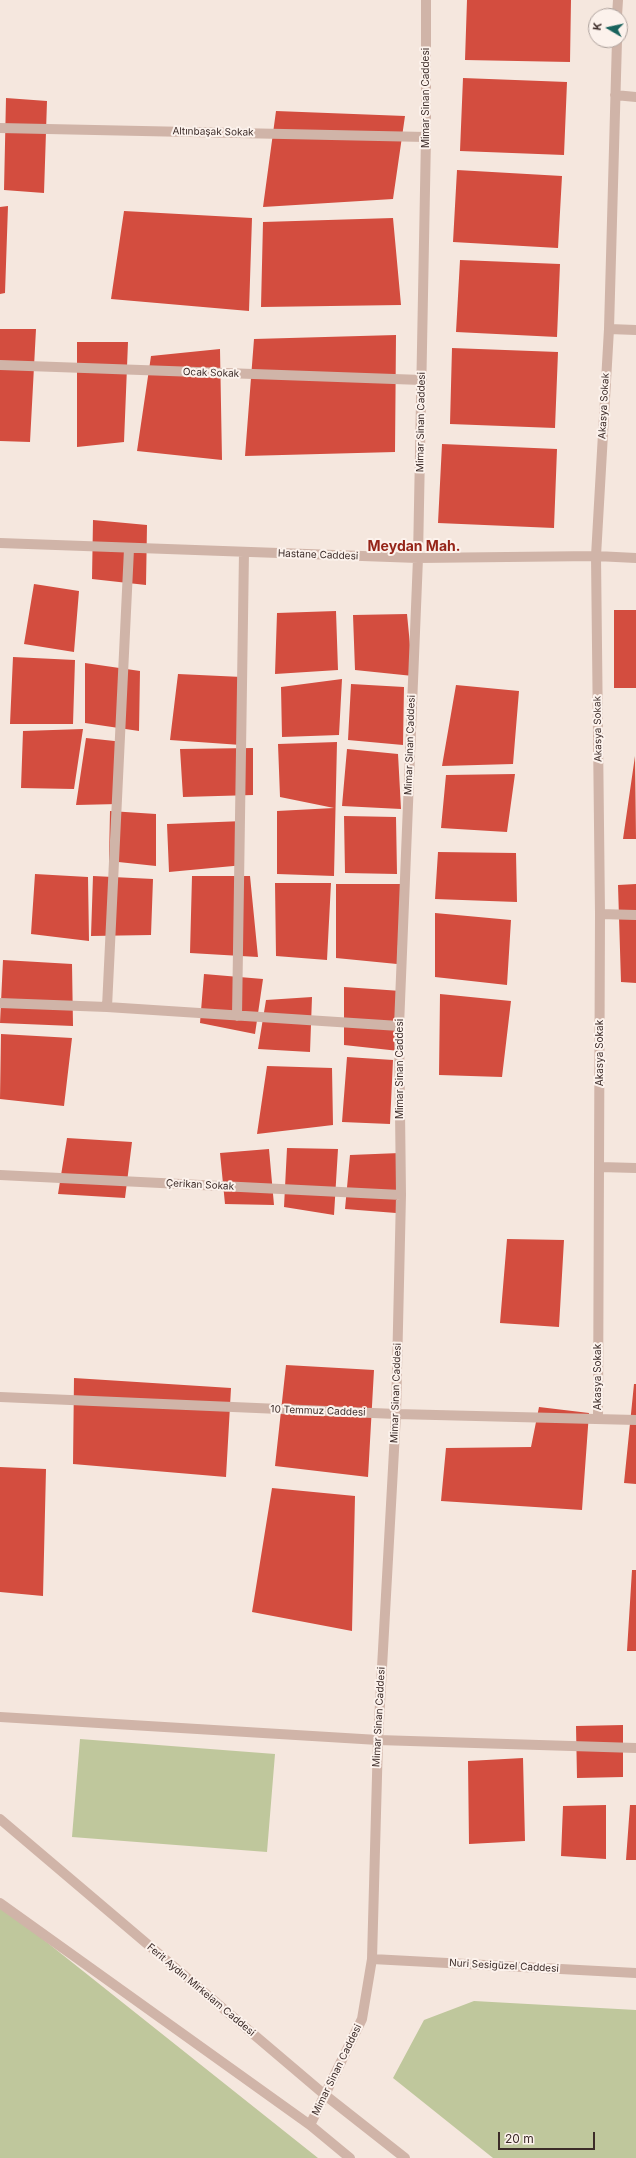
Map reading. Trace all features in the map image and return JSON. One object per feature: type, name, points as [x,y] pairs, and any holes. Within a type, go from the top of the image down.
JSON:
[{"type":"street","name":"Mimar Sinan Caddesi","points":[[310,2125],[362,2019],[372,1959],[378,1740],[396,1414],[401,1195],[399,1026],[418,558],[426,136],[426,0]]},
{"type":"street","name":"Akasya Sokak","points":[[598,1419],[600,914],[596,556],[609,329],[617,48]]},
{"type":"street","points":[[615,95],[636,97]]},
{"type":"street","name":"Altınbaşak Sokak","points":[[0,128],[426,136]]},
{"type":"street","points":[[609,329],[636,330]]},
{"type":"street","name":"Ocak Sokak","points":[[0,365],[422,380]]},
{"type":"street","name":"Hastane Caddesi","points":[[0,543],[129,549],[418,558],[596,556],[636,558]]},
{"type":"street","points":[[107,1007],[129,549]]},
{"type":"street","points":[[238,1016],[244,552]]},
{"type":"street","points":[[600,914],[636,915]]},
{"type":"street","points":[[0,1003],[107,1007],[399,1026]]},
{"type":"street","points":[[600,1167],[636,1168]]},
{"type":"street","name":"Çerikan Sokak","points":[[0,1175],[401,1195]]},
{"type":"street","name":"10 Temmuz Caddesi","points":[[0,1397],[396,1414],[636,1420]]},
{"type":"street","points":[[0,1717],[378,1740],[636,1748]]},
{"type":"street","name":"Ferit Aydın Mirkelam Caddesi","points":[[0,1820],[325,2095],[405,2158]]},
{"type":"street","points":[[0,1903],[310,2125],[350,2158]]},
{"type":"street","name":"Nuri Sesigüzel Caddesi","points":[[372,1959],[636,1973]]},
{"type":"green space","points":[[80,1739],[275,1754],[267,1852],[72,1837]]},
{"type":"green space","points":[[0,1905],[318,2158],[0,2158]]},
{"type":"green space","points":[[474,2001],[636,2010],[636,2158],[493,2158],[393,2078],[424,2020]]},
{"type":"building","points":[[467,0],[571,0],[570,62],[465,60]]},
{"type":"building","points":[[463,78],[567,82],[564,155],[460,151]]},
{"type":"building","points":[[6,98],[47,101],[44,193],[4,190]]},
{"type":"building","points":[[276,111],[405,116],[393,199],[263,207]]},
{"type":"building","points":[[457,170],[562,176],[558,248],[453,242]]},
{"type":"building","points":[[8,206],[5,293],[0,294],[0,207]]},
{"type":"building","points":[[124,211],[252,218],[249,311],[111,299]]},
{"type":"building","points":[[393,218],[401,305],[261,307],[263,222]]},
{"type":"building","points":[[460,260],[560,264],[557,337],[456,332]]},
{"type":"building","points":[[0,329],[36,329],[30,442],[0,441]]},
{"type":"building","points":[[396,335],[395,452],[245,456],[254,339]]},
{"type":"building","points":[[77,342],[128,342],[124,442],[77,447]]},
{"type":"building","points":[[452,348],[558,352],[555,428],[450,424]]},
{"type":"building","points":[[220,349],[222,460],[137,451],[151,356]]},
{"type":"building","points":[[442,444],[557,449],[554,528],[438,523]]},
{"type":"building","points":[[93,520],[147,525],[146,585],[92,579]]},
{"type":"building","points":[[34,584],[79,591],[74,652],[24,644]]},
{"type":"building","points":[[614,610],[636,610],[636,688],[614,688]]},
{"type":"building","points":[[336,611],[338,670],[275,674],[277,613]]},
{"type":"building","points":[[407,614],[413,676],[355,670],[353,615]]},
{"type":"building","points":[[13,657],[75,660],[73,724],[10,724]]},
{"type":"building","points":[[85,663],[140,671],[139,731],[85,723]]},
{"type":"building","points":[[178,674],[242,677],[241,745],[170,740]]},
{"type":"building","points":[[342,679],[339,735],[282,737],[281,687]]},
{"type":"building","points":[[351,684],[404,687],[403,745],[348,740]]},
{"type":"building","points":[[456,685],[519,691],[513,764],[442,766]]},
{"type":"building","points":[[83,729],[74,789],[21,788],[23,731]]},
{"type":"building","points":[[86,738],[124,742],[118,804],[76,805]]},
{"type":"building","points":[[337,742],[334,876],[277,874],[277,811],[334,808],[280,797],[278,744]]},
{"type":"building","points":[[253,748],[253,795],[183,797],[180,749]]},
{"type":"building","points":[[347,749],[398,754],[401,809],[342,806]]},
{"type":"building","points":[[635,756],[636,839],[623,839]]},
{"type":"building","points":[[515,774],[507,832],[441,828],[446,775]]},
{"type":"building","points":[[110,811],[156,814],[156,866],[109,861]]},
{"type":"building","points":[[344,816],[396,817],[397,874],[345,873]]},
{"type":"building","points":[[244,821],[244,865],[169,872],[167,824]]},
{"type":"building","points":[[438,852],[516,853],[517,902],[435,899]]},
{"type":"building","points":[[35,874],[88,877],[89,941],[31,934]]},
{"type":"building","points":[[93,876],[153,879],[151,935],[91,936]]},
{"type":"building","points":[[192,876],[250,876],[258,957],[190,953]]},
{"type":"building","points":[[275,883],[331,883],[327,960],[276,956]]},
{"type":"building","points":[[336,884],[401,884],[397,964],[336,958]]},
{"type":"building","points":[[636,884],[636,983],[621,982],[618,885]]},
{"type":"building","points":[[435,913],[511,920],[507,985],[435,977]]},
{"type":"building","points":[[3,960],[72,964],[73,1026],[0,1023]]},
{"type":"building","points":[[204,974],[263,979],[255,1034],[200,1023]]},
{"type":"building","points":[[344,987],[401,991],[399,1051],[344,1045]]},
{"type":"building","points":[[440,994],[511,1001],[502,1077],[439,1075]]},
{"type":"building","points":[[312,997],[310,1052],[258,1049],[266,1000]]},
{"type":"building","points":[[1,1034],[72,1038],[64,1106],[0,1099]]},
{"type":"building","points":[[347,1057],[393,1060],[390,1124],[342,1122]]},
{"type":"building","points":[[267,1066],[332,1068],[333,1125],[257,1134]]},
{"type":"building","points":[[67,1138],[132,1142],[125,1198],[58,1194]]},
{"type":"building","points":[[287,1148],[338,1149],[334,1215],[284,1207]]},
{"type":"building","points":[[269,1149],[274,1205],[225,1204],[220,1153]]},
{"type":"building","points":[[400,1153],[396,1213],[345,1209],[350,1155]]},
{"type":"building","points":[[507,1239],[564,1240],[559,1327],[500,1323]]},
{"type":"building","points":[[286,1365],[374,1370],[368,1477],[275,1466]]},
{"type":"building","points":[[74,1378],[231,1388],[226,1477],[73,1464]]},
{"type":"building","points":[[634,1384],[636,1384],[636,1484],[624,1483]]},
{"type":"building","points":[[539,1407],[589,1413],[582,1510],[441,1501],[446,1448],[531,1447]]},
{"type":"building","points":[[0,1467],[46,1469],[43,1596],[0,1592]]},
{"type":"building","points":[[272,1488],[355,1496],[352,1631],[252,1612]]},
{"type":"building","points":[[632,1570],[636,1570],[636,1651],[627,1651]]},
{"type":"building","points":[[623,1725],[623,1777],[577,1778],[576,1726]]},
{"type":"building","points":[[523,1758],[525,1841],[469,1844],[468,1761]]},
{"type":"building","points":[[606,1805],[606,1859],[561,1856],[563,1806]]},
{"type":"building","points":[[630,1805],[636,1805],[636,1860],[626,1860]]},
{"type":"district","name":"Meydan Mah.","points":[[414,547]]}]
